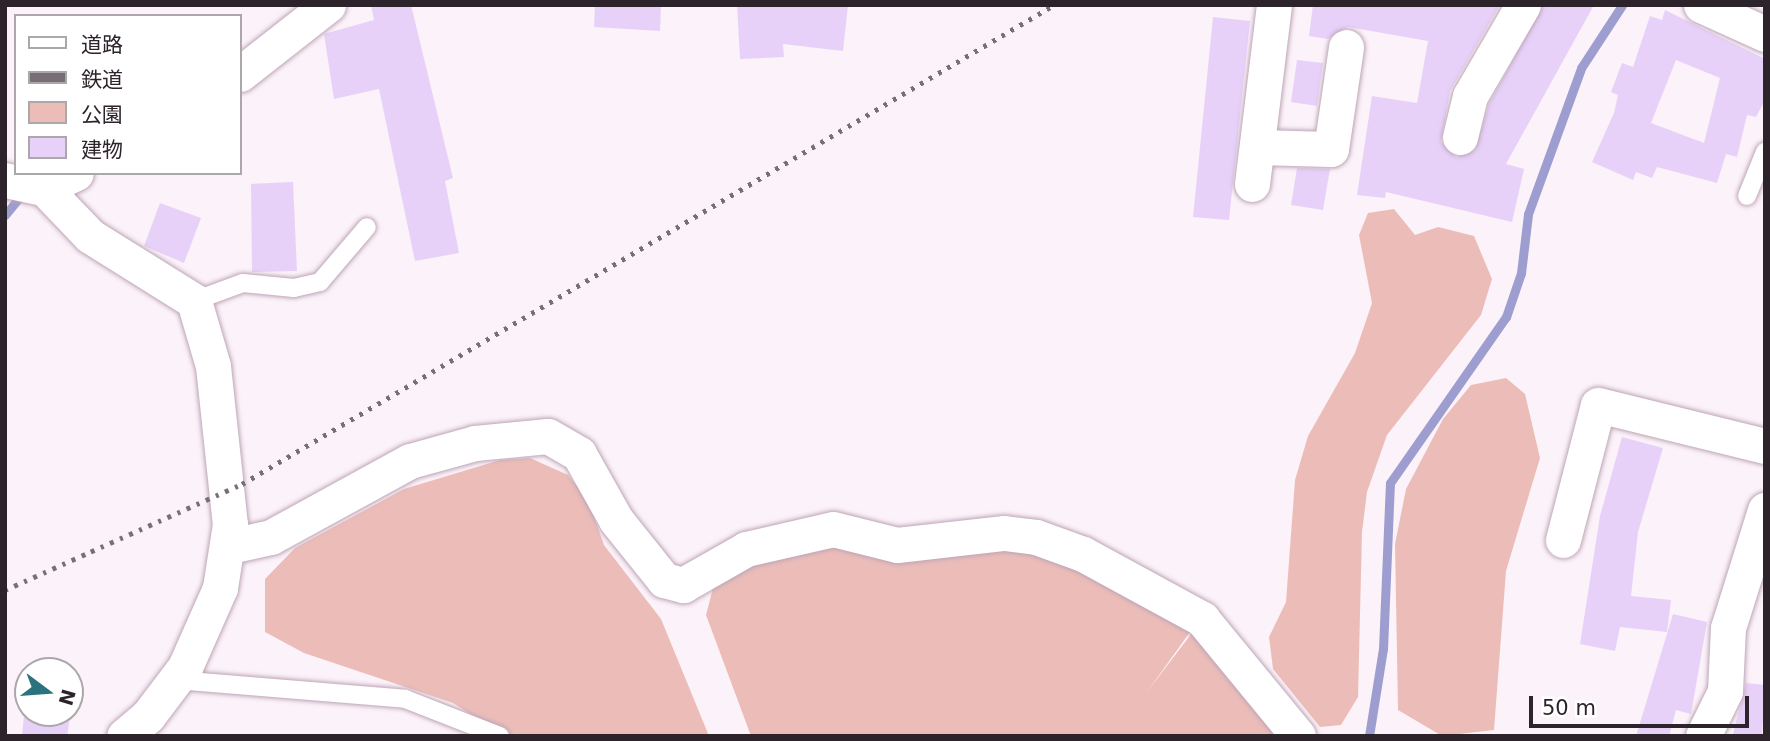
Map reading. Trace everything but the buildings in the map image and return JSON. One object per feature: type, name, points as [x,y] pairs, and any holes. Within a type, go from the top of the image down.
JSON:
[{"type":"street","points":[[242,72],[328,5]]},
{"type":"street","points":[[1252,184],[1274,5]]},
{"type":"street","points":[[1460,137],[1470,96],[1523,5]]},
{"type":"street","points":[[1701,5],[1765,34]]},
{"type":"street","points":[[1257,147],[1331,149],[1346,47]]},
{"type":"street","points":[[44,188],[72,175]]},
{"type":"street","points":[[5,180],[44,188],[90,236],[194,300],[213,366],[230,546],[209,623],[176,680],[142,729]]},
{"type":"street","points":[[1563,540],[1598,405],[1765,446]]},
{"type":"street","points":[[230,546],[271,537],[410,461],[475,443],[548,436],[579,454],[616,520],[664,580],[683,585],[746,549],[833,529],[897,545],[1004,533],[1035,537],[1083,554],[1202,619],[1298,736]]},
{"type":"street","points":[[1703,736],[1725,691],[1728,628],[1765,510]]},
{"type":"lane","points":[[1747,195],[1765,152]]},
{"type":"lane","points":[[194,300],[243,283],[294,288],[320,282],[367,227]]},
{"type":"lane","points":[[176,680],[405,699],[500,736]]},
{"type":"green space","points":[[1394,209],[1415,235],[1438,227],[1474,236],[1492,279],[1481,315],[1387,435],[1367,492],[1362,532],[1358,697],[1341,725],[1320,727],[1273,669],[1269,637],[1286,602],[1295,480],[1308,436],[1355,353],[1372,303],[1359,235],[1368,213]]},
{"type":"green space","points":[[1506,378],[1525,394],[1540,458],[1506,571],[1494,730],[1442,736],[1398,710],[1395,544],[1406,489],[1443,419],[1471,385]]},
{"type":"green space","points":[[530,458],[568,475],[588,500],[604,545],[661,619],[709,736],[504,736],[453,703],[304,653],[265,632],[265,579],[295,548],[404,489],[500,460]]},
{"type":"green space","points":[[843,541],[1047,552],[1195,625],[1147,692],[1198,625],[1285,736],[751,736],[706,615],[713,588],[761,558]]},
{"type":"waterway","points":[[1369,736],[1383,649],[1390,483],[1506,317],[1521,273],[1528,214],[1581,68],[1622,5]]},
{"type":"waterway","points":[[5,215],[21,195]]},
{"type":"railway","points":[[5,590],[242,484],[1054,5]]}]
